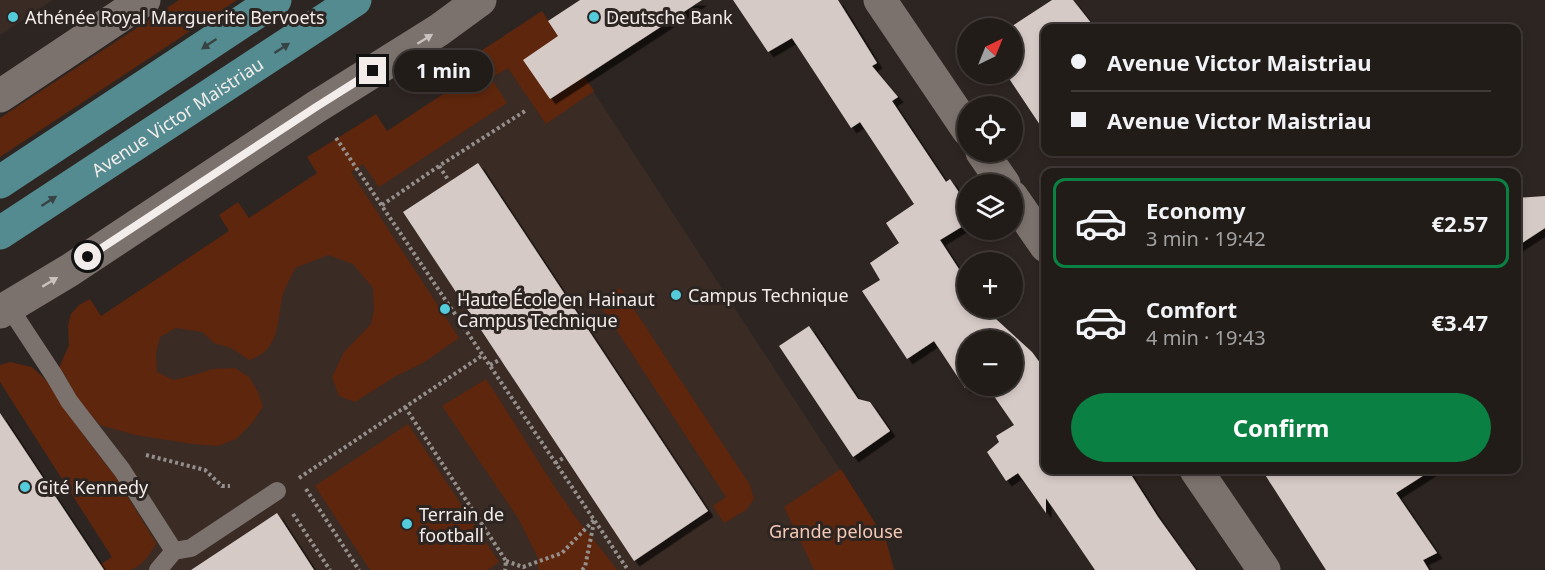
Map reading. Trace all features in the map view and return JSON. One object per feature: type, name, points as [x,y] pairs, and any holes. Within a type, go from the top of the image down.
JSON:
[{"type":"main road","points":[[0,183],[275,0]]},
{"type":"main road","name":"Avenue Victor Maistriau","points":[[0,234],[355,0]]},
{"type":"street","points":[[0,96],[144,0]]},
{"type":"street","points":[[4,310],[70,270],[316,107],[439,30],[480,0]]},
{"type":"street","points":[[880,0],[957,114]]},
{"type":"street","points":[[1023,213],[1041,239]]},
{"type":"street","points":[[1199,474],[1264,570]]},
{"type":"lane","points":[[4,310],[122,470],[174,551]]},
{"type":"lane","points":[[158,570],[174,551],[191,548],[277,491]]},
{"type":"path","points":[[316,107],[628,570]]},
{"type":"path","points":[[382,205],[525,111]]},
{"type":"path","points":[[439,166],[449,181]]},
{"type":"path","points":[[93,432],[131,451],[206,470],[222,486],[277,491],[299,479],[483,355]]},
{"type":"path","points":[[490,365],[501,359]]},
{"type":"path","points":[[405,407],[506,561],[523,567],[562,553],[594,520]]},
{"type":"path","points":[[555,463],[565,456]]},
{"type":"path","points":[[305,488],[359,570]]},
{"type":"path","points":[[277,491],[330,570]]},
{"type":"path","points":[[582,570],[585,567],[594,520]]},
{"type":"path","points":[[505,570],[506,561]]},
{"type":"shaded area","name":"Athénée Royal Marguerite Bervoets","points":[[0,0],[53,0],[0,35]]},
{"type":"shaded area","name":"Haute École en Hainaut Campus Technique","points":[[556,34],[886,540],[894,570],[92,570],[112,557],[14,404],[363,163]]},
{"type":"green space","points":[[179,0],[237,0],[0,157],[0,118]]},
{"type":"green space","points":[[542,11],[594,91],[546,124],[508,68],[491,78],[507,103],[379,187],[363,164],[351,172],[459,338],[423,363],[396,376],[355,402],[339,396],[332,377],[344,352],[371,324],[374,310],[373,288],[353,264],[328,255],[295,268],[283,294],[275,335],[266,350],[259,356],[249,360],[231,348],[214,343],[202,332],[176,328],[160,337],[156,354],[157,372],[174,380],[212,369],[235,368],[249,377],[258,392],[263,407],[252,423],[236,439],[218,446],[193,444],[135,435],[100,425],[76,397],[63,371],[55,377],[69,345],[68,326],[71,314],[79,305],[90,299],[101,316],[229,231],[219,215],[238,202],[249,218],[317,173],[307,157],[376,114],[387,131],[469,77],[461,64]]},
{"type":"green space","points":[[620,288],[750,485],[754,499],[746,510],[724,523],[713,506],[726,497],[598,302]]},
{"type":"green space","points":[[10,362],[32,367],[48,382],[86,439],[115,476],[156,543],[149,555],[138,566],[130,570],[92,570],[112,557],[0,382],[0,365]]},
{"type":"green space","points":[[486,379],[579,522],[617,570],[538,570],[538,558],[518,518],[442,406]]},
{"type":"green space","name":"Terrain de football","points":[[408,424],[499,562],[488,570],[370,570],[315,486]]},
{"type":"green space","name":"Grande pelouse","points":[[841,469],[886,540],[894,570],[814,570],[784,507]]},
{"type":"building","points":[[580,0],[702,0],[550,99],[523,60],[558,36],[548,21]]},
{"type":"building","points":[[733,0],[838,0],[877,63],[872,66],[898,97],[892,101],[946,182],[950,179],[957,190],[957,230],[940,240],[957,266],[957,318],[995,318],[1008,330],[957,330],[957,376],[934,341],[907,359],[862,291],[880,280],[870,263],[899,243],[886,223],[914,204],[860,122],[851,128],[792,38],[768,52]]},
{"type":"building","points":[[1052,0],[1073,0],[1092,24],[1041,24],[1041,126],[1023,96],[1013,84],[1023,84],[1023,19]]},
{"type":"building","points":[[478,163],[708,511],[634,561],[403,212]]},
{"type":"building","points":[[1545,196],[1545,228],[1521,244],[1521,198]]},
{"type":"building","points":[[809,326],[858,399],[870,402],[890,431],[853,457],[779,346]]},
{"type":"building","points":[[1023,344],[1041,364],[1041,474],[1131,474],[1196,570],[1095,570],[1046,498],[1046,513],[1018,473],[1006,481],[987,452],[999,442],[996,436],[1014,425],[994,396],[1023,396]]},
{"type":"building","name":"Cité Kennedy","points":[[0,413],[104,570],[0,570]]},
{"type":"building","points":[[1265,474],[1426,474],[1396,493],[1437,553],[1423,560],[1429,570],[1326,570]]},
{"type":"building","points":[[277,513],[314,570],[191,570]]},
{"type":"place","name":"Athénée Royal Marguerite Bervoets","points":[[13,17]]},
{"type":"place","name":"Deutsche Bank","points":[[594,17]]},
{"type":"place","name":"Campus Technique","points":[[676,295]]},
{"type":"place","name":"Haute École en Hainaut Campus Technique","points":[[445,309]]},
{"type":"place","name":"Cité Kennedy","points":[[25,487]]},
{"type":"place","name":"Terrain de football","points":[[407,524]]},
{"type":"route","points":[[88,257],[373,71]]}]
